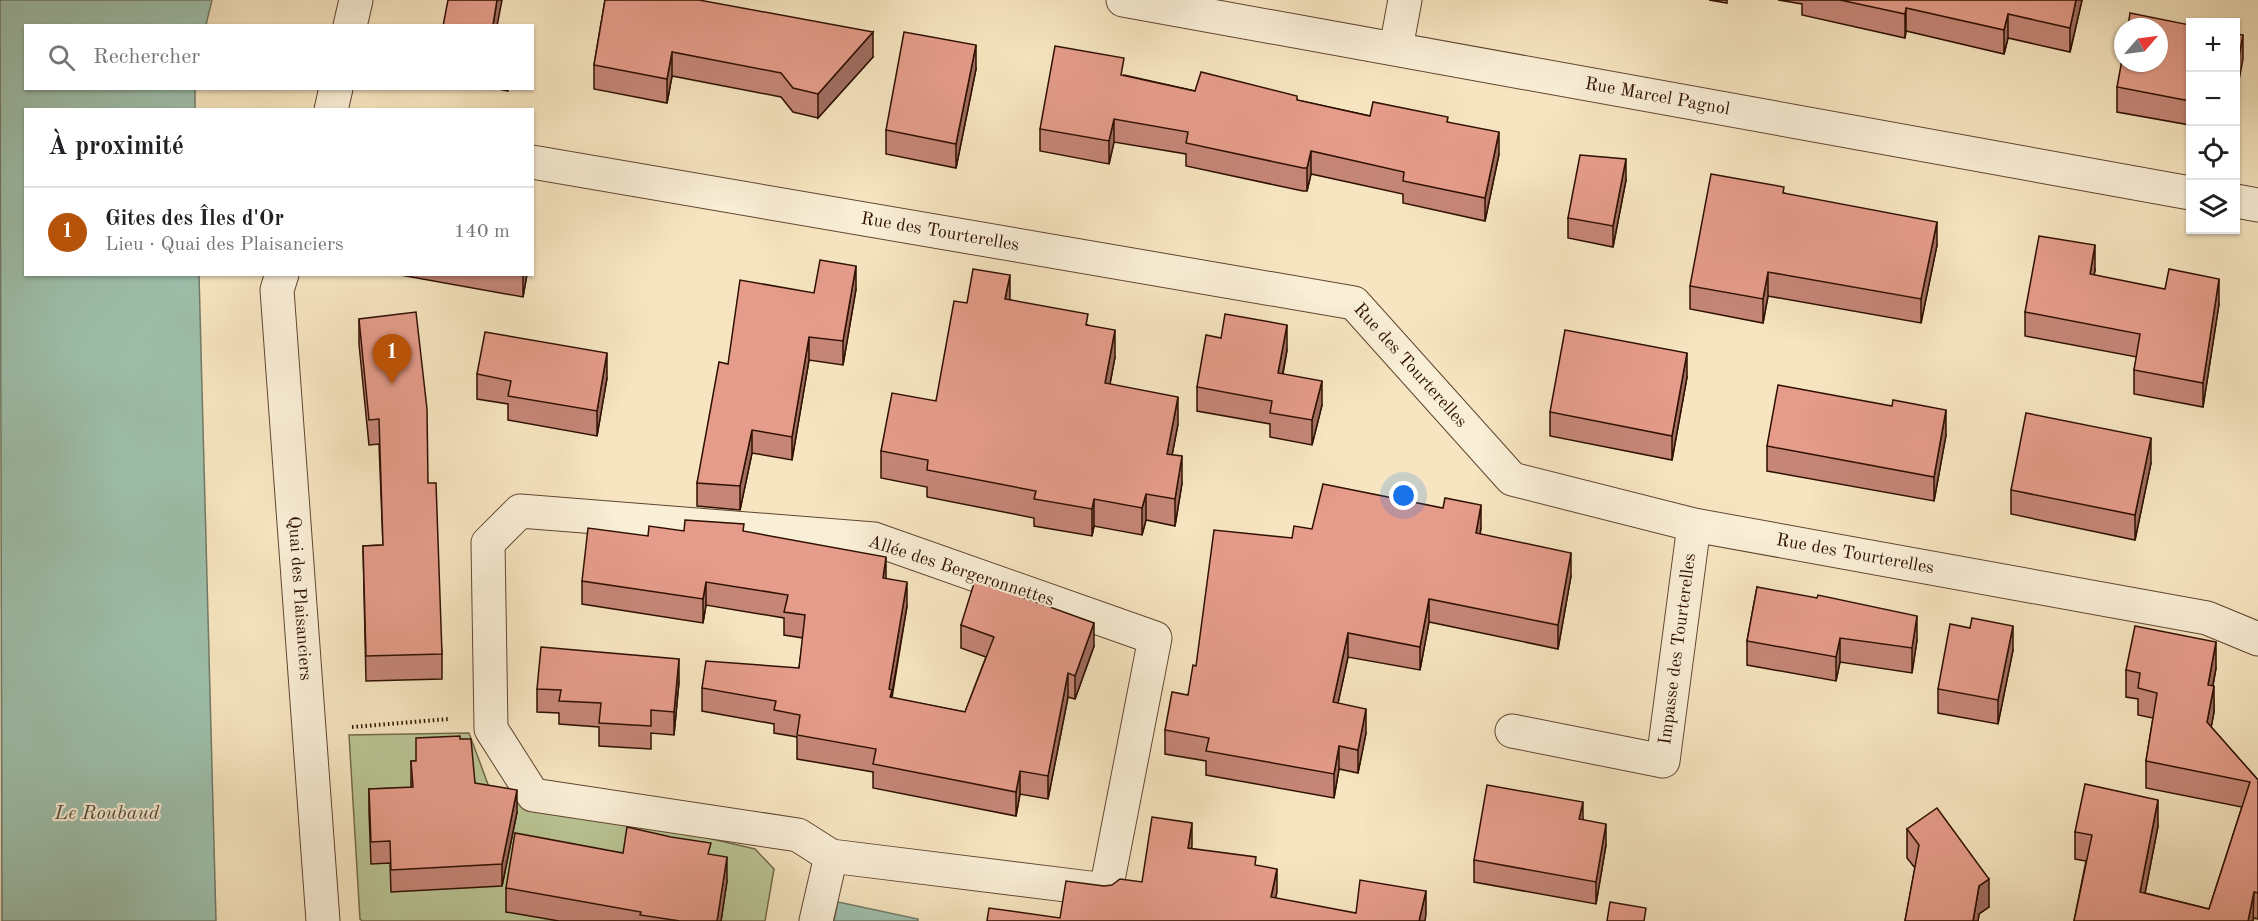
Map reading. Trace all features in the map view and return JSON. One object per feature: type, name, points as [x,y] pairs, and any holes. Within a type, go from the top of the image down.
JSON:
[{"type":"street","points":[[350,24],[356,0]]},
{"type":"street","name":"Rue Marcel Pagnol","points":[[1123,0],[2186,192]]},
{"type":"street","points":[[1396,48],[1405,0]]},
{"type":"street","points":[[331,108],[336,90]]},
{"type":"street","name":"Rue des Tourterelles","points":[[534,162],[1354,303],[1512,479],[1695,525],[2207,618],[2258,639]]},
{"type":"street","points":[[2240,202],[2258,205]]},
{"type":"street","name":"Quai des Plaisanciers","points":[[281,276],[277,290],[323,921]]},
{"type":"street","name":"Allée des Bergeronnettes","points":[[520,511],[874,539],[1155,638],[1106,890],[831,856],[798,835],[533,795],[491,729],[488,543],[520,511]]},
{"type":"street","name":"Impasse des Tourterelles","points":[[1512,731],[1664,761],[1695,525]]},
{"type":"street","points":[[816,921],[831,856]]},
{"type":"path","points":[[310,731],[491,715]]},
{"type":"shaded area","points":[[469,733],[489,787],[755,849],[774,869],[765,921],[362,921],[360,919],[349,735]]},
{"type":"water","name":"Le Roubaud","points":[[0,0],[212,0],[206,24],[24,24],[24,90],[195,90],[195,108],[24,108],[24,276],[199,276],[216,921],[2,921]]},
{"type":"water","points":[[838,902],[918,919],[918,921],[834,921]]},
{"type":"building","points":[[448,0],[497,0],[493,24],[443,24]]},
{"type":"building","points":[[605,0],[699,0],[873,32],[818,94],[793,88],[781,73],[672,52],[667,79],[594,65]]},
{"type":"building","points":[[1840,0],[2076,0],[2070,28],[2008,14],[2004,30],[1906,8],[1905,14]]},
{"type":"building","points":[[2130,13],[2155,18],[2129,18]]},
{"type":"building","points":[[2168,21],[2186,24],[2186,100],[2117,87],[2120,72],[2168,72]]},
{"type":"building","points":[[904,32],[976,45],[956,144],[886,130]]},
{"type":"building","points":[[2240,35],[2243,35],[2240,51]]},
{"type":"building","points":[[1055,46],[1124,58],[1121,75],[1195,91],[1201,72],[1297,96],[1297,100],[1370,116],[1373,102],[1448,117],[1447,122],[1499,132],[1485,198],[1403,181],[1404,172],[1311,151],[1307,168],[1303,168],[1186,143],[1188,132],[1114,119],[1109,141],[1040,129]]},
{"type":"building","points":[[1580,155],[1626,159],[1613,226],[1568,218]]},
{"type":"building","points":[[1711,174],[1784,187],[1783,193],[1937,222],[1921,299],[1768,272],[1763,299],[1690,286]]},
{"type":"building","points":[[2039,236],[2095,245],[2090,274],[2165,289],[2169,269],[2219,279],[2203,383],[2134,370],[2140,334],[2025,312]]},
{"type":"building","points":[[820,260],[856,266],[843,341],[809,337],[792,437],[752,430],[740,486],[697,483],[719,362],[728,364],[740,280],[814,293]]},
{"type":"building","points":[[973,269],[1010,275],[1005,299],[1088,314],[1086,325],[1115,330],[1105,383],[1178,397],[1167,454],[1182,456],[1175,499],[1146,494],[1142,508],[1094,499],[1092,509],[1034,499],[1036,491],[927,470],[928,460],[881,451],[892,393],[936,401],[954,301],[967,303]]},
{"type":"building","points":[[416,312],[427,409],[428,483],[436,483],[442,654],[366,656],[363,546],[383,545],[379,419],[369,420],[359,319]]},
{"type":"building","points":[[1225,314],[1287,325],[1278,373],[1322,381],[1312,420],[1270,413],[1272,401],[1197,387],[1206,335],[1221,338]]},
{"type":"building","points":[[1565,330],[1687,353],[1672,436],[1550,412]]},
{"type":"building","points":[[485,332],[607,353],[597,411],[508,396],[511,381],[477,374]]},
{"type":"building","points":[[1778,385],[1892,406],[1893,400],[1946,410],[1934,477],[1767,446]]},
{"type":"building","points":[[2026,413],[2151,438],[2135,515],[2011,490]]},
{"type":"building","points":[[1323,484],[1443,508],[1445,498],[1481,505],[1476,533],[1571,553],[1558,625],[1429,599],[1420,647],[1348,633],[1333,702],[1366,709],[1358,750],[1339,746],[1334,774],[1206,751],[1209,738],[1165,730],[1172,692],[1188,695],[1193,665],[1196,666],[1214,530],[1292,538],[1294,526],[1312,529]]},
{"type":"building","points":[[685,520],[744,524],[743,531],[886,557],[883,578],[907,582],[889,689],[892,690],[890,697],[965,712],[994,637],[961,625],[975,580],[1094,623],[1075,676],[1068,673],[1048,776],[1020,771],[1016,792],[873,764],[876,749],[797,735],[800,715],[774,710],[776,701],[702,688],[706,661],[799,668],[805,615],[784,612],[788,595],[706,582],[703,599],[582,581],[588,528],[648,536],[649,526],[684,531]]},
{"type":"building","points":[[1757,587],[1817,598],[1818,595],[1917,616],[1912,648],[1840,638],[1836,657],[1747,641]]},
{"type":"building","points":[[1972,618],[2013,626],[1998,700],[1938,689],[1950,624],[1970,628]]},
{"type":"building","points":[[2135,626],[2216,642],[2208,685],[2214,686],[2207,722],[2258,780],[2258,893],[2254,892],[2248,921],[2074,921],[2092,835],[2075,832],[2085,784],[2158,800],[2140,892],[2209,909],[2250,782],[2146,761],[2157,693],[2138,688],[2140,673],[2126,670]]},
{"type":"building","points":[[541,647],[679,659],[674,712],[651,710],[651,726],[599,723],[601,703],[559,701],[561,690],[537,689]]},
{"type":"building","points":[[460,736],[460,739],[471,739],[475,783],[517,790],[502,864],[391,870],[390,841],[371,842],[369,789],[413,787],[411,761],[416,761],[416,738]]},
{"type":"building","points":[[1487,785],[1583,802],[1579,819],[1606,824],[1596,882],[1474,860]]},
{"type":"building","points":[[1937,808],[1989,879],[1979,886],[1973,921],[1905,921],[1919,845],[1907,829]]},
{"type":"building","points":[[1152,817],[1192,823],[1188,848],[1256,857],[1255,865],[1277,869],[1271,897],[1356,913],[1360,880],[1426,891],[1419,921],[987,921],[989,908],[1060,918],[1066,881],[1104,886],[1112,885],[1120,879],[1142,882]]},
{"type":"building","points":[[627,827],[711,843],[708,854],[727,857],[717,921],[680,921],[640,915],[641,912],[506,888],[515,833],[623,853]]},
{"type":"building","points":[[1610,902],[1646,908],[1644,921],[1607,921]]},
{"type":"place","name":"Gites des Îles d'Or","points":[[392,384]]}]
